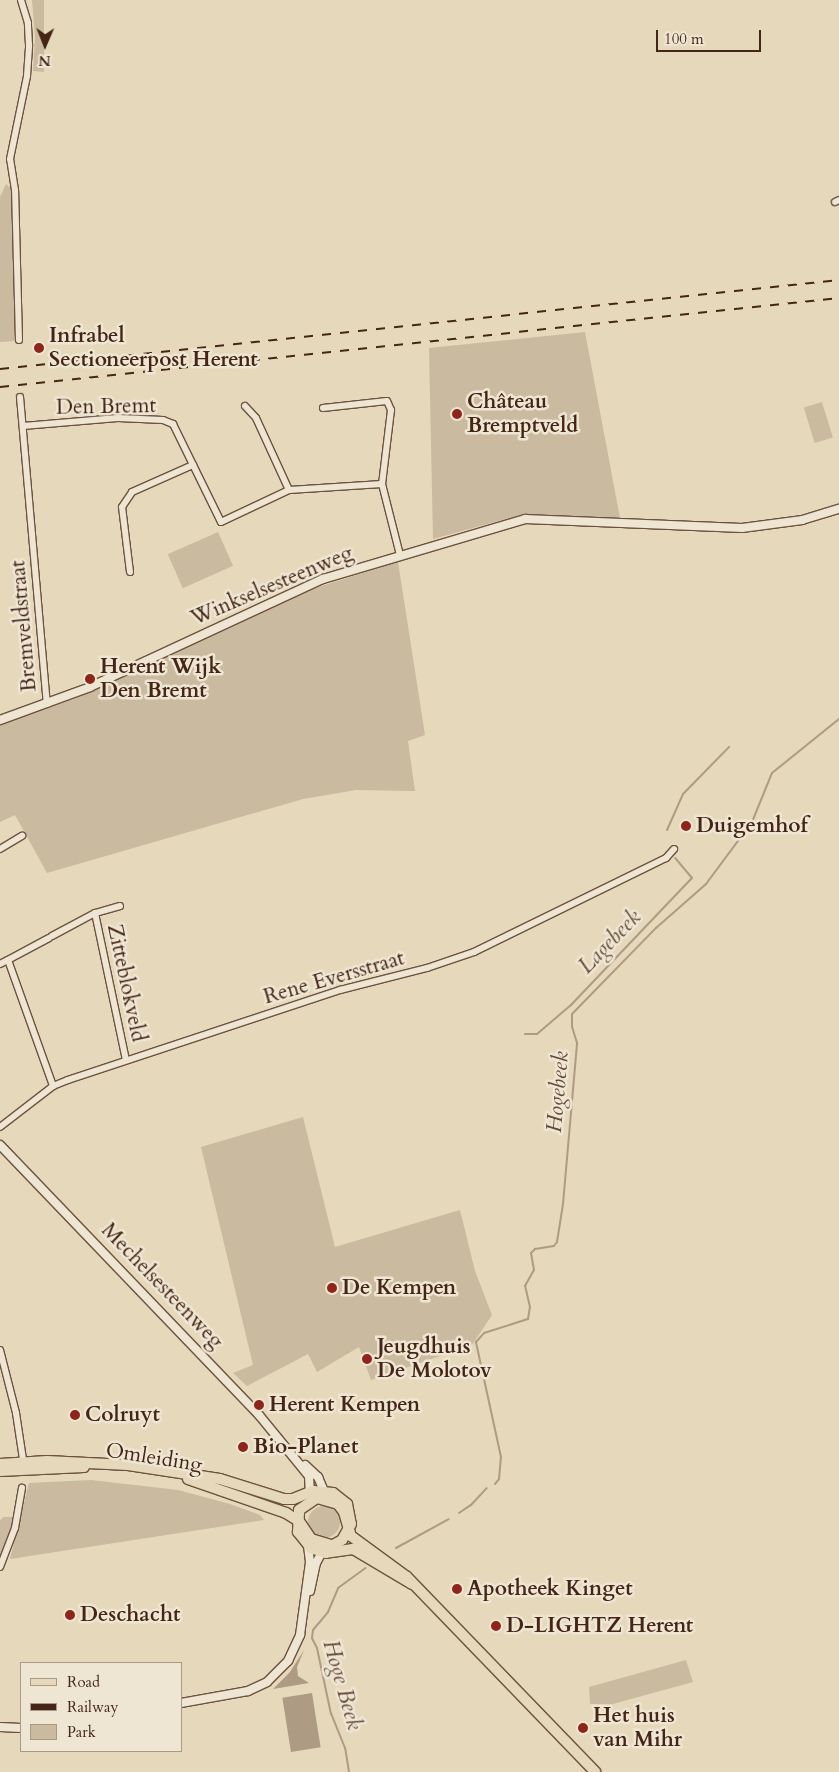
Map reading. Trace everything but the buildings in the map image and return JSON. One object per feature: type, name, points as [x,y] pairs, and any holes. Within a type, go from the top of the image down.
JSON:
[{"type":"main road","name":"Omleiding","points":[[0,1471],[25,1466],[86,1461],[148,1467],[220,1479],[256,1490],[286,1504],[309,1498]]},
{"type":"main road","name":"Omleiding","points":[[0,1464],[94,1467],[172,1475],[250,1498],[299,1526]]},
{"type":"main road","points":[[412,1584],[353,1549],[322,1552],[308,1546],[299,1526],[299,1510],[309,1498],[324,1491],[338,1495],[346,1501],[358,1537],[406,1572],[446,1608],[455,1624]]},
{"type":"main road","points":[[309,1498],[321,1498],[338,1504],[344,1512],[348,1533],[407,1577],[412,1584],[455,1624],[595,1772]]},
{"type":"main road","points":[[322,1552],[330,1545],[342,1540],[348,1533],[352,1519]]},
{"type":"main road","points":[[299,1526],[314,1542],[330,1545]]},
{"type":"street","points":[[19,340],[15,190],[10,159],[27,76],[28,23],[21,0]]},
{"type":"street","name":"Bremveldstraat","points":[[20,397],[47,704]]},
{"type":"street","points":[[323,408],[387,402],[391,410],[382,484],[400,555]]},
{"type":"street","points":[[245,406],[256,418],[289,490]]},
{"type":"street","name":"Den Bremt","points":[[23,426],[118,418],[163,420],[173,424],[221,522],[289,490],[382,484]]},
{"type":"street","points":[[130,572],[122,507],[132,492],[193,465]]},
{"type":"street","name":"Winkselsesteenweg","points":[[0,720],[90,687],[323,579],[526,519],[742,528],[802,520],[839,509]]},
{"type":"street","points":[[0,848],[22,836]]},
{"type":"street","name":"Rene Eversstraat","points":[[0,1127],[53,1086],[126,1060],[340,990],[452,960],[666,858],[674,849]]},
{"type":"street","name":"Zitteblokveld","points":[[0,964],[95,913],[120,906]]},
{"type":"street","name":"Zitteblokveld","points":[[95,913],[126,1060]]},
{"type":"street","points":[[8,960],[53,1086]]},
{"type":"street","name":"Mechelsesteenweg","points":[[0,1145],[295,1456],[318,1477],[324,1491]]},
{"type":"street","points":[[0,1350],[16,1413],[25,1466]]},
{"type":"street","name":"Mechelsesteenweg","points":[[295,1456],[310,1478],[309,1498]]},
{"type":"street","points":[[0,1567],[15,1528],[22,1488]]},
{"type":"street","points":[[182,1703],[248,1691],[274,1676],[295,1649],[305,1599],[308,1546]]},
{"type":"street","points":[[305,1599],[322,1552]]},
{"type":"street","points":[[0,1727],[20,1728]]},
{"type":"green space","points":[[32,0],[44,0],[44,72],[33,71],[35,36]]},
{"type":"green space","points":[[6,184],[13,190],[16,341],[0,342],[0,197]]},
{"type":"green space","points":[[585,332],[620,518],[524,514],[433,539],[429,348]]},
{"type":"green space","points":[[822,402],[833,437],[815,443],[804,408]]},
{"type":"green space","points":[[218,532],[233,566],[183,588],[168,554]]},
{"type":"green space","points":[[398,562],[425,735],[408,741],[415,791],[356,790],[303,799],[47,873],[15,815],[0,822],[0,725],[74,699],[306,591]]},
{"type":"green space","points":[[303,1117],[335,1247],[460,1210],[475,1271],[492,1315],[472,1345],[371,1380],[359,1347],[317,1372],[308,1354],[247,1386],[233,1373],[253,1365],[201,1147]]},
{"type":"green space","points":[[91,1480],[178,1490],[230,1504],[260,1515],[264,1520],[10,1559],[29,1483]]},
{"type":"green space","points":[[324,1506],[330,1507],[335,1511],[339,1516],[339,1528],[335,1533],[330,1537],[324,1538],[318,1537],[313,1533],[309,1528],[308,1522],[309,1516],[313,1511],[318,1507]]},
{"type":"green space","points":[[3,1517],[13,1517],[11,1532],[0,1559],[0,1521]]},
{"type":"green space","points":[[686,1660],[693,1682],[609,1705],[590,1704],[589,1687]]},
{"type":"shaded area","points":[[304,1650],[297,1667],[298,1676],[309,1683],[273,1689],[290,1672]]},
{"type":"shaded area","points":[[312,1693],[321,1747],[291,1752],[282,1698]]},
{"type":"waterway","name":"Hogebeek","points":[[495,1484],[499,1479],[501,1457],[476,1342],[484,1333],[528,1319],[530,1307],[525,1286],[534,1270],[531,1253],[535,1249],[554,1246],[557,1242],[563,1204],[577,1043],[572,1027],[572,1014],[656,928],[706,884],[752,822],[772,773],[839,719]]},
{"type":"waterway","name":"Lagebeek","points":[[667,830],[683,794],[729,747]]},
{"type":"waterway","name":"Lagebeek","points":[[525,1034],[537,1034],[571,1005],[692,878],[675,858]]},
{"type":"waterway","name":"Hogebeek","points":[[459,1513],[471,1505],[487,1488]]},
{"type":"waterway","name":"Hoge Beek","points":[[396,1548],[449,1519]]},
{"type":"waterway","name":"Hoge Beek","points":[[349,1772],[345,1748],[331,1714],[317,1648],[312,1638],[313,1630],[328,1612],[338,1588],[366,1568]]},
{"type":"railway","points":[[0,369],[839,280]]},
{"type":"railway","points":[[0,387],[839,298]]},
{"type":"place","name":"Infrabel Sectioneerpost Herent","points":[[39,348]]},
{"type":"place","name":"Château Bremptveld","points":[[457,414]]},
{"type":"place","name":"Herent Wijk Den Bremt","points":[[90,679]]},
{"type":"place","name":"Duigemhof","points":[[686,826]]},
{"type":"place","name":"De Kempen","points":[[332,1288]]},
{"type":"place","name":"Jeugdhuis De Molotov","points":[[367,1359]]},
{"type":"place","name":"Herent Kempen","points":[[259,1405]]},
{"type":"place","name":"Colruyt","points":[[75,1415]]},
{"type":"place","name":"Bio-Planet","points":[[243,1447]]},
{"type":"place","name":"Apotheek Kinget","points":[[457,1589]]},
{"type":"place","name":"Deschacht","points":[[70,1615]]},
{"type":"place","name":"D-LIGHTZ Herent","points":[[496,1626]]},
{"type":"place","name":"Het huis van Mihr","points":[[583,1728]]}]
